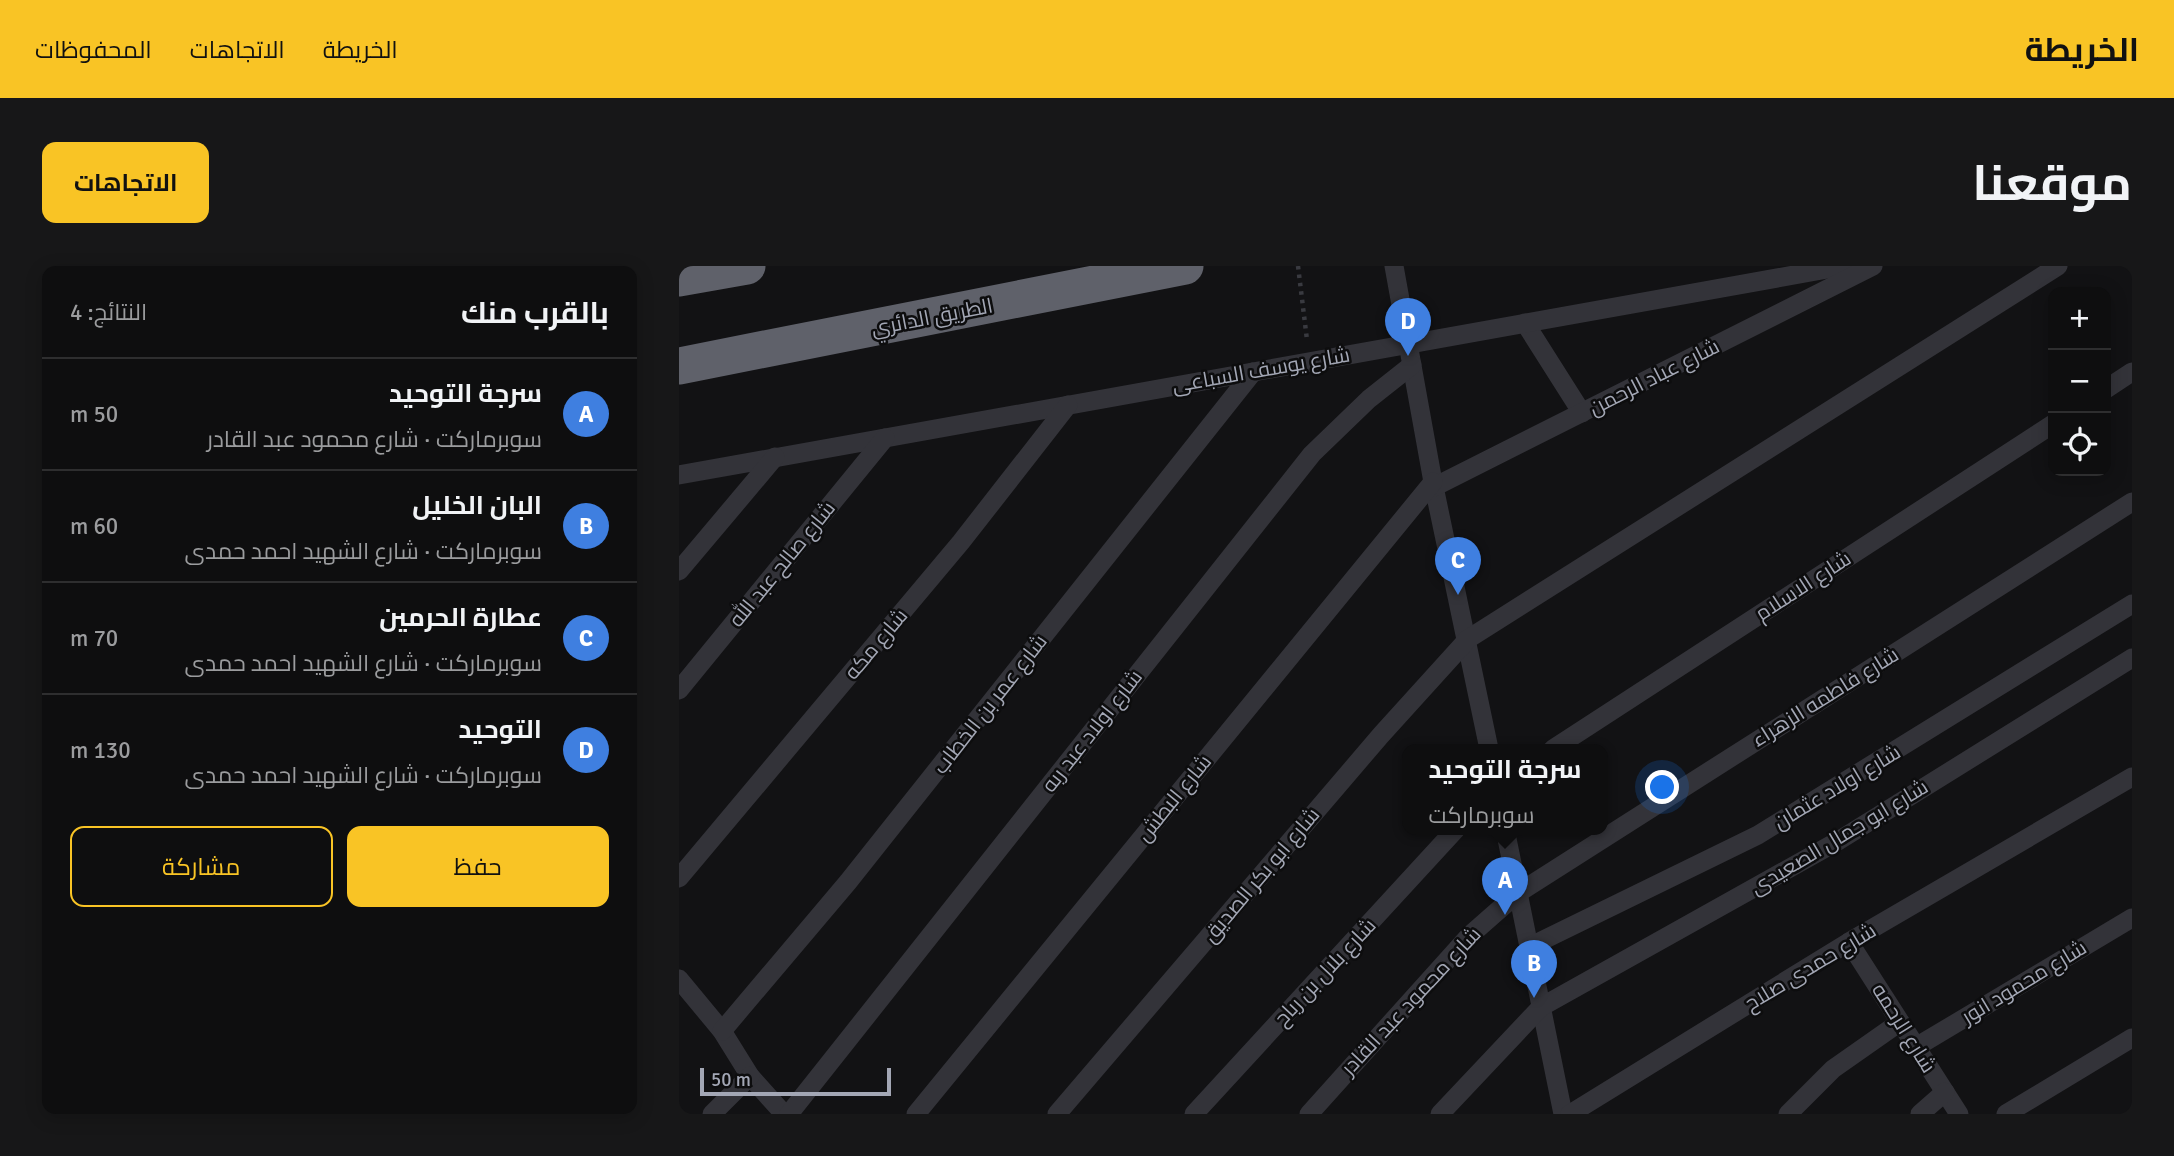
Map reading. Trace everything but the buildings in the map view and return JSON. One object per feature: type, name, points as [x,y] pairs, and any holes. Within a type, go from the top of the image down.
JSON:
[{"type":"highway","points":[[679,278],[747,266]]},
{"type":"highway","name":"الطريق الدائري","points":[[679,366],[1185,266]]},
{"type":"street","points":[[1394,266],[1434,484],[1488,744]]},
{"type":"street","name":"شارع يوسف السباعى","points":[[679,475],[1844,266]]},
{"type":"street","name":"شارع عباد الرحمن","points":[[1434,484],[1582,413],[1873,266]]},
{"type":"street","points":[[1468,639],[2058,266]]},
{"type":"street","points":[[1525,323],[1582,413]]},
{"type":"street","name":"شارع اولاد عبد ربه","points":[[786,1114],[1312,454],[1369,399],[1412,365]]},
{"type":"street","name":"شارع عمر بن الخطاب","points":[[722,1031],[848,883],[1253,372]]},
{"type":"street","points":[[2111,387],[2132,372]]},
{"type":"street","name":"شارع مكه","points":[[679,878],[961,542],[1068,405]]},
{"type":"street","name":"شارع الاسلام","points":[[1561,744],[2048,427]]},
{"type":"street","name":"شارع صالح عبد الله","points":[[679,690],[885,438]]},
{"type":"street","points":[[679,571],[775,457]]},
{"type":"street","name":"شارع البطش","points":[[916,1114],[1434,484]]},
{"type":"street","name":"شارع فاطمه الزهراء","points":[[1518,893],[2132,502]]},
{"type":"street","name":"شارع اولاد عثمان","points":[[1529,947],[1758,835],[2132,604]]},
{"type":"street","name":"شارع ابو بكر الصديق","points":[[1057,1114],[1381,735],[1468,639]]},
{"type":"street","name":"شارع ابو جمال الصعيدى","points":[[1541,1007],[1838,841],[2132,658]]},
{"type":"street","name":"شارع حمدى صلاح","points":[[1570,1114],[1849,942],[2132,777]]},
{"type":"street","name":"شارع بلال بن رباح","points":[[1194,1114],[1450,835]]},
{"type":"street","points":[[1506,835],[1563,1114]]},
{"type":"street","name":"شارع محمود عبد القادر","points":[[1309,1114],[1468,937],[1518,893]]},
{"type":"street","name":"شارع محمود انور","points":[[1916,1047],[2132,918]]},
{"type":"street","name":"شارع الرحمه","points":[[1849,942],[1959,1114]]},
{"type":"street","points":[[681,986],[722,1031],[750,1076],[786,1114]]},
{"type":"street","points":[[1440,1114],[1541,1007]]},
{"type":"street","points":[[1788,1114],[1842,1062],[1901,1022]]},
{"type":"street","points":[[2006,1114],[2132,1038]]},
{"type":"street","points":[[712,1114],[750,1076]]},
{"type":"street","points":[[1920,1114],[1945,1092]]},
{"type":"path","points":[[1298,266],[1304,320]]},
{"type":"place","name":"التوحيد","points":[[1408,356]]},
{"type":"place","name":"عطارة الحرمين","points":[[1458,595]]},
{"type":"place","name":"سرجة التوحيد","points":[[1505,915]]},
{"type":"place","name":"البان الخليل","points":[[1534,998]]}]
